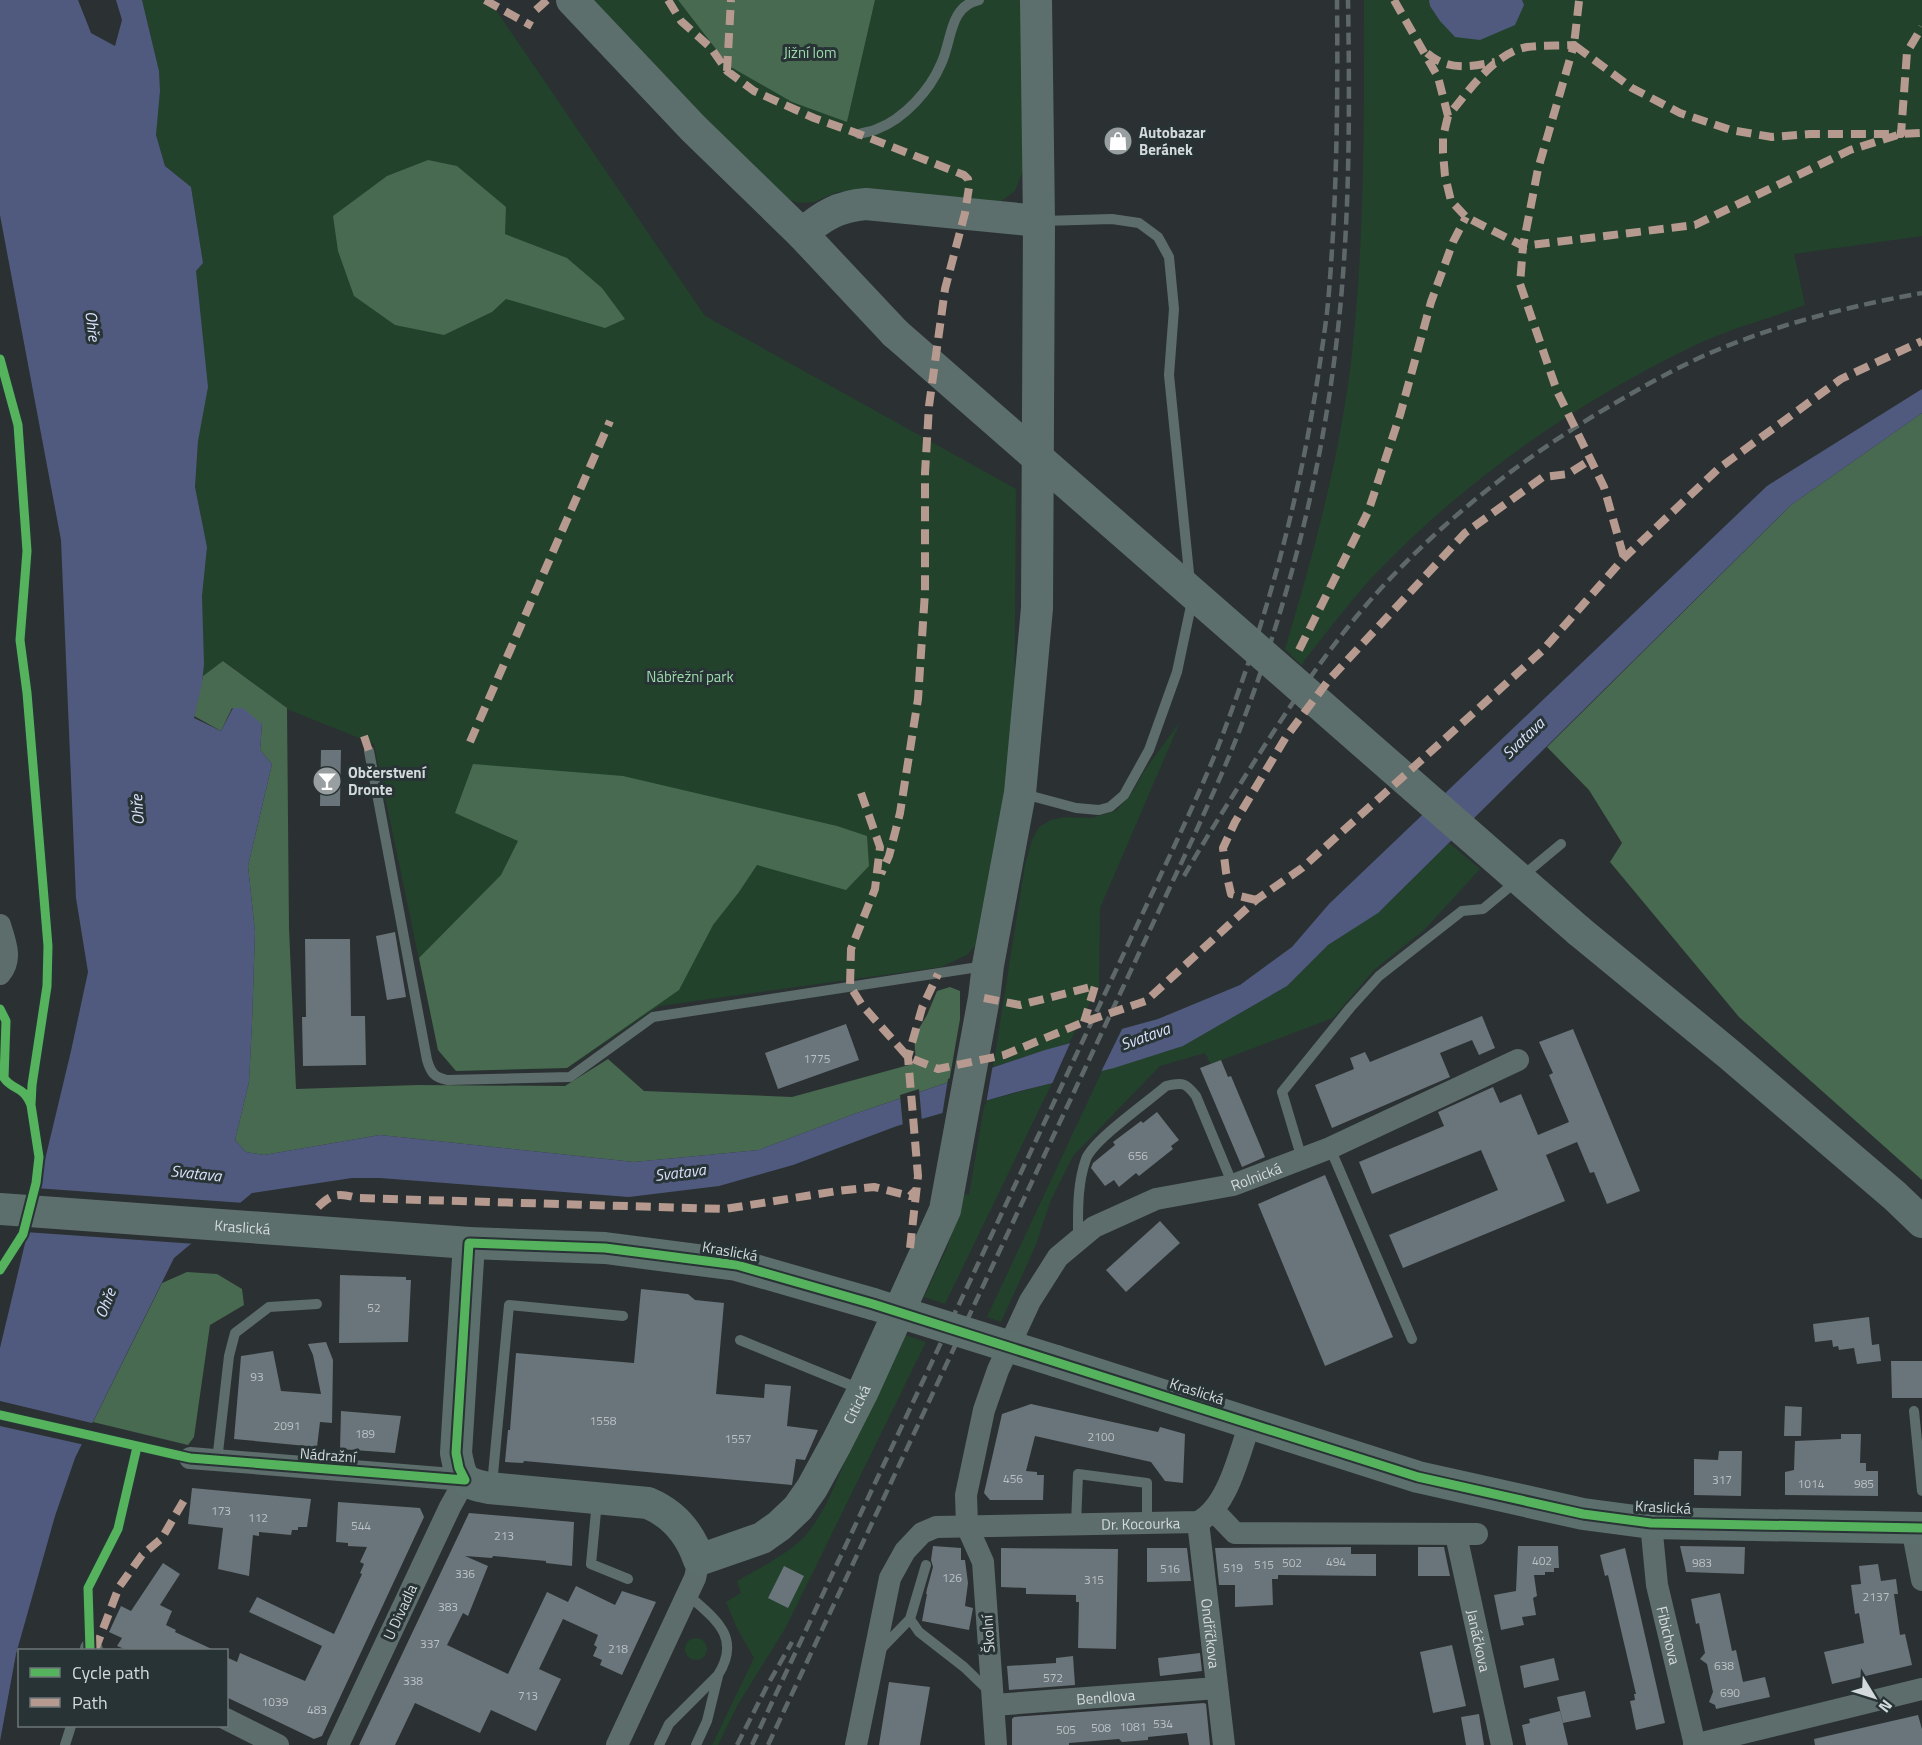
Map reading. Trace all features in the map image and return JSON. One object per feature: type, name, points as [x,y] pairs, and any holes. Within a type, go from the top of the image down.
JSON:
[{"type":"street","points":[[572,0],[693,128],[802,234],[895,333],[1579,931],[1781,1098],[1922,1222]]},
{"type":"street","name":"Citická","points":[[699,1560],[762,1538],[798,1508],[812,1488],[863,1391],[945,1210],[950,1190],[1020,793],[1037,608],[1039,221],[1036,0]]},
{"type":"street","points":[[802,234],[826,214],[840,208],[866,204],[1039,221]]},
{"type":"street","points":[[0,925],[7,947],[8,961],[0,974]]},
{"type":"street","name":"Rolnická","points":[[967,1526],[966,1495],[984,1410],[998,1370],[1029,1300],[1058,1257],[1078,1240],[1094,1227],[1156,1199],[1233,1185],[1330,1148],[1518,1060]]},
{"type":"street","name":"Kraslická","points":[[0,1209],[469,1243],[605,1248],[736,1265],[873,1304],[1418,1477],[1583,1514],[1651,1523],[1917,1528]]},
{"type":"street","points":[[469,1243],[456,1453],[459,1468],[478,1484]]},
{"type":"street","points":[[1206,1517],[1229,1484],[1250,1423]]},
{"type":"street","name":"Nádražní","points":[[190,1458],[478,1484],[648,1503],[658,1507],[683,1528],[693,1542],[699,1560]]},
{"type":"street","name":"U Divadla","points":[[338,1745],[450,1507],[478,1484]]},
{"type":"street","name":"Dr. Kocourka","points":[[856,1745],[890,1578],[906,1551],[922,1533],[936,1527],[1147,1523],[1206,1517]]},
{"type":"street","name":"Janáčkova","points":[[1206,1517],[1235,1533],[1467,1534],[1502,1745]]},
{"type":"street","name":"Ondříčkova","points":[[1206,1517],[1224,1745]]},
{"type":"street","name":"Fibichova","points":[[1651,1523],[1657,1585],[1694,1745]]},
{"type":"street","name":"Školní","points":[[967,1526],[983,1562],[996,1745]]},
{"type":"street","points":[[1917,1528],[1922,1580]]},
{"type":"street","points":[[617,1745],[688,1594],[699,1560]]},
{"type":"street","name":"Bendlova","points":[[994,1700],[1218,1688]]},
{"type":"street","points":[[1694,1745],[1922,1689]]},
{"type":"street","points":[[228,1720],[278,1745]]},
{"type":"lane","points":[[859,134],[877,130],[892,121],[929,86],[942,63],[958,12],[970,2],[979,0]]},
{"type":"lane","points":[[1020,793],[1076,808],[1100,810],[1110,807],[1124,795],[1149,750],[1177,672],[1193,605],[1169,375],[1174,309],[1169,257],[1158,237],[1139,223],[1112,219],[1039,221]]},
{"type":"lane","points":[[369,751],[427,1060],[430,1071],[437,1078],[447,1080],[570,1077],[653,1017],[988,965]]},
{"type":"lane","points":[[1302,1159],[1282,1092],[1350,1008],[1379,976],[1462,911],[1483,909],[1561,844]]},
{"type":"lane","points":[[1078,1240],[1079,1194],[1086,1158],[1097,1143],[1166,1086],[1178,1083],[1188,1085],[1196,1096],[1233,1185]]},
{"type":"lane","points":[[1330,1148],[1412,1339]]},
{"type":"lane","points":[[216,1461],[229,1356],[235,1333],[269,1307],[318,1304]]},
{"type":"lane","points":[[478,1484],[509,1305],[623,1316]]},
{"type":"lane","points":[[740,1340],[863,1391]]},
{"type":"lane","points":[[1914,1411],[1922,1491]]},
{"type":"lane","points":[[1076,1524],[1078,1474],[1147,1483],[1147,1523]]},
{"type":"lane","points":[[597,1498],[591,1564],[628,1579]]},
{"type":"lane","points":[[874,1656],[910,1619],[926,1565]]},
{"type":"lane","points":[[659,1745],[669,1724],[718,1676],[729,1649],[727,1639],[715,1619],[688,1594]]},
{"type":"lane","points":[[910,1619],[919,1632],[964,1667],[994,1700]]},
{"type":"lane","points":[[696,1745],[707,1721],[718,1676]]},
{"type":"lane","points":[[65,1745],[71,1727]]},
{"type":"green space","name":"Nábřežní park","points":[[142,0],[489,0],[705,316],[1016,489],[1014,747],[975,946],[967,955],[941,967],[659,1006],[567,1068],[456,1071],[438,1050],[374,744],[289,710],[224,661],[203,676],[202,596],[207,547],[195,487],[198,441],[196,271],[203,263],[191,187],[165,166],[156,135],[160,91],[159,71]]},
{"type":"green space","points":[[588,0],[678,0],[729,66],[847,122],[875,0],[1023,0],[1027,160],[1015,191],[1000,202],[866,190],[837,192],[814,202],[799,203],[780,197]]},
{"type":"green space","name":"Jižní lom","points":[[678,0],[875,0],[847,122],[792,102],[729,66]]},
{"type":"green space","points":[[1364,0],[1922,0],[1922,236],[1794,254],[1805,305],[1702,342],[1616,387],[1534,439],[1457,497],[1386,563],[1364,586],[1302,666],[1285,649],[1315,543],[1340,435],[1356,317],[1363,181]]},
{"type":"green space","points":[[428,160],[457,166],[506,207],[505,234],[567,258],[602,288],[625,319],[605,328],[506,299],[492,312],[444,335],[395,325],[354,296],[338,251],[333,216],[387,176]]},
{"type":"green space","points":[[1922,413],[1922,1180],[1739,1017],[1610,862],[1622,843],[1589,790],[1547,747],[1791,505]]},
{"type":"green space","points":[[223,661],[287,708],[289,928],[296,1089],[418,1085],[565,1086],[608,1059],[644,1091],[792,1097],[916,1063],[914,1037],[937,991],[950,987],[960,991],[960,1019],[949,1082],[854,1114],[759,1150],[634,1162],[380,1135],[264,1155],[246,1152],[235,1140],[249,1082],[252,1023],[255,932],[248,866],[272,764],[260,750],[262,724],[232,708],[221,731],[194,716],[203,676]]},
{"type":"green space","points":[[1180,722],[1100,908],[1099,986],[1069,1043],[993,1067],[1025,865],[1032,840],[1039,827],[1051,820],[1066,817],[1091,818],[1116,811],[1134,790],[1144,771]]},
{"type":"green space","points":[[473,764],[623,776],[837,826],[867,836],[869,866],[846,890],[757,865],[713,925],[679,990],[567,1068],[456,1071],[438,1050],[419,958],[501,875],[518,841],[455,813]]},
{"type":"green space","points":[[1449,843],[1480,869],[1424,930],[1374,970],[1333,1018],[1211,1064],[1205,1053],[1160,1066],[1073,1156],[1051,1200],[1035,1247],[1001,1322],[987,1317],[1102,1071],[1183,1046],[1287,986],[1328,945],[1380,911]]},
{"type":"green space","points":[[1052,1083],[945,1304],[924,1297],[947,1248],[964,1194],[969,1195],[985,1101]]},
{"type":"green space","points":[[187,1272],[217,1274],[242,1289],[244,1305],[210,1325],[194,1437],[188,1445],[93,1422],[162,1283]]},
{"type":"green space","points":[[905,1335],[926,1342],[786,1627],[737,1706],[718,1745],[712,1745],[754,1658],[726,1602],[741,1593],[737,1581],[792,1547],[806,1535],[814,1524],[827,1502],[859,1428]]},
{"type":"green space","points":[[696,1638],[704,1641],[707,1649],[704,1657],[696,1660],[688,1657],[685,1649],[688,1641]]},
{"type":"water","points":[[0,0],[78,0],[91,33],[115,46],[122,20],[116,0],[142,0],[159,71],[160,91],[156,135],[165,166],[191,187],[203,263],[196,271],[208,387],[198,441],[195,487],[207,547],[202,596],[204,664],[194,718],[221,731],[233,708],[243,708],[262,724],[260,750],[272,764],[248,866],[255,932],[252,1023],[249,1082],[235,1140],[246,1152],[264,1155],[380,1135],[634,1162],[759,1150],[854,1114],[1045,1050],[1158,1019],[1240,985],[1292,947],[1329,904],[1767,486],[1922,389],[1922,413],[1791,505],[1378,913],[1328,945],[1287,986],[1183,1046],[1114,1068],[1020,1091],[897,1126],[793,1165],[719,1186],[629,1197],[380,1178],[352,1178],[252,1193],[174,1258],[75,1458],[55,1516],[16,1654],[0,1741],[0,1348],[88,972],[76,898],[61,540],[0,215]]},
{"type":"water","points":[[1429,0],[1522,0],[1524,5],[1515,25],[1480,40],[1455,37],[1440,21],[1430,6]]},
{"type":"pier","points":[[1124,1025],[1100,1074],[1051,1086],[1072,1039]]},
{"type":"pier","points":[[993,1064],[986,1104],[942,1116],[948,1079]]},
{"type":"pier","points":[[919,1089],[922,1122],[903,1127],[900,1095]]},
{"type":"pier","points":[[35,1188],[244,1203],[196,1244],[25,1232]]},
{"type":"pier","points":[[0,1401],[96,1424],[85,1445],[0,1426]]},
{"type":"building","points":[[321,750],[341,750],[340,806],[320,806]]},
{"type":"building","points":[[395,932],[406,997],[387,1000],[376,936]]},
{"type":"building","points":[[305,939],[350,939],[351,1016],[365,1016],[366,1065],[303,1066],[302,1017],[306,1017]]},
{"type":"building","points":[[1482,1016],[1495,1048],[1479,1055],[1472,1040],[1440,1053],[1450,1077],[1332,1128],[1315,1085],[1354,1069],[1350,1058],[1365,1052],[1370,1062]]},
{"type":"building","points":[[846,1024],[859,1060],[778,1089],[765,1053]]},
{"type":"building","points":[[1573,1029],[1640,1191],[1607,1204],[1594,1172],[1590,1173],[1577,1142],[1546,1155],[1565,1201],[1403,1268],[1389,1235],[1498,1190],[1481,1150],[1372,1194],[1359,1162],[1444,1126],[1438,1112],[1493,1087],[1500,1103],[1521,1094],[1538,1135],[1569,1122],[1549,1075],[1553,1073],[1539,1042]]},
{"type":"building","points":[[1221,1060],[1228,1077],[1231,1076],[1265,1157],[1242,1167],[1200,1068]]},
{"type":"building","points":[[1157,1112],[1179,1140],[1171,1146],[1173,1149],[1139,1176],[1136,1173],[1119,1187],[1114,1180],[1105,1186],[1091,1168],[1093,1163],[1115,1145],[1113,1142]]},
{"type":"building","points":[[1325,1175],[1393,1337],[1325,1366],[1258,1204]]},
{"type":"building","points":[[1160,1221],[1180,1243],[1126,1292],[1106,1270]]},
{"type":"building","points":[[340,1275],[406,1277],[406,1280],[411,1280],[408,1342],[339,1343]]},
{"type":"building","points":[[641,1289],[688,1294],[695,1300],[724,1303],[716,1394],[764,1398],[765,1384],[791,1386],[787,1426],[818,1430],[805,1460],[796,1459],[792,1485],[524,1461],[523,1463],[505,1462],[516,1353],[634,1363]]},
{"type":"building","points":[[1869,1317],[1872,1345],[1879,1344],[1881,1361],[1857,1364],[1854,1348],[1839,1350],[1838,1346],[1833,1347],[1832,1340],[1815,1342],[1813,1324]]},
{"type":"building","points":[[326,1342],[333,1360],[332,1423],[320,1422],[317,1447],[234,1439],[241,1356],[273,1351],[281,1391],[321,1394],[313,1355],[308,1344]]},
{"type":"building","points":[[1891,1361],[1922,1361],[1922,1398],[1892,1398]]},
{"type":"building","points":[[1031,1404],[1158,1432],[1160,1427],[1185,1434],[1183,1483],[1165,1481],[1151,1462],[1035,1436],[1026,1471],[1044,1475],[1043,1500],[990,1500],[984,1493],[1002,1414]]},
{"type":"building","points":[[1785,1406],[1802,1407],[1801,1436],[1784,1436]]},
{"type":"building","points":[[341,1411],[401,1416],[395,1453],[340,1449]]},
{"type":"building","points":[[1841,1434],[1861,1434],[1860,1463],[1866,1463],[1866,1471],[1878,1471],[1878,1496],[1785,1495],[1785,1472],[1794,1470],[1795,1441],[1841,1439]]},
{"type":"building","points":[[1719,1451],[1742,1451],[1741,1496],[1694,1495],[1694,1459],[1718,1460]]},
{"type":"building","points":[[192,1488],[311,1499],[307,1527],[292,1530],[291,1535],[259,1532],[259,1536],[253,1535],[249,1576],[218,1569],[223,1528],[188,1524]]},
{"type":"building","points":[[338,1502],[420,1508],[424,1517],[322,1736],[314,1739],[228,1698],[228,1658],[237,1662],[240,1653],[305,1681],[322,1646],[249,1612],[257,1597],[334,1634],[362,1574],[360,1573],[364,1564],[360,1562],[367,1547],[348,1546],[348,1543],[336,1542]]},
{"type":"building","points":[[469,1513],[574,1522],[572,1566],[493,1556],[492,1558],[465,1556],[488,1566],[468,1616],[463,1613],[447,1645],[508,1674],[547,1592],[568,1602],[576,1586],[615,1605],[622,1591],[656,1602],[622,1675],[600,1665],[602,1660],[593,1656],[597,1647],[594,1645],[598,1635],[563,1619],[539,1669],[561,1679],[536,1731],[491,1710],[480,1733],[415,1703],[395,1745],[359,1745]]},
{"type":"building","points":[[933,1546],[961,1548],[961,1560],[965,1560],[968,1583],[965,1606],[973,1608],[969,1630],[922,1621],[933,1567],[931,1560]]},
{"type":"building","points":[[1518,1546],[1558,1546],[1559,1568],[1554,1568],[1554,1572],[1545,1572],[1545,1575],[1534,1575],[1537,1596],[1533,1598],[1536,1615],[1522,1617],[1524,1625],[1501,1630],[1494,1595],[1516,1591]]},
{"type":"building","points":[[1680,1546],[1745,1547],[1744,1574],[1686,1572]]},
{"type":"building","points":[[1351,1547],[1351,1554],[1376,1554],[1376,1576],[1278,1575],[1278,1579],[1272,1579],[1273,1605],[1235,1607],[1235,1585],[1219,1585],[1215,1548]]},
{"type":"building","points":[[1418,1547],[1444,1547],[1450,1576],[1418,1576]]},
{"type":"building","points":[[1001,1548],[1118,1549],[1116,1649],[1078,1648],[1079,1602],[1076,1602],[1076,1595],[1026,1594],[1026,1588],[1001,1587]]},
{"type":"building","points":[[1147,1548],[1187,1548],[1191,1581],[1147,1582]]},
{"type":"building","points":[[1625,1548],[1665,1723],[1636,1730],[1630,1701],[1635,1700],[1634,1694],[1636,1694],[1608,1575],[1605,1576],[1600,1555]]},
{"type":"building","points":[[163,1563],[180,1574],[160,1605],[172,1611],[166,1625],[176,1630],[175,1632],[212,1649],[124,1649],[117,1646],[122,1638],[109,1632],[121,1606],[131,1611]]},
{"type":"building","points":[[1878,1564],[1881,1581],[1896,1579],[1898,1594],[1894,1594],[1900,1635],[1905,1634],[1912,1665],[1832,1684],[1824,1652],[1864,1643],[1859,1613],[1855,1614],[1851,1585],[1861,1584],[1859,1566]]},
{"type":"building","points":[[784,1566],[804,1576],[788,1608],[768,1598]]},
{"type":"building","points":[[1720,1593],[1732,1651],[1736,1650],[1743,1682],[1765,1677],[1770,1697],[1716,1709],[1715,1705],[1709,1702],[1713,1692],[1707,1664],[1700,1659],[1705,1653],[1691,1599]]},
{"type":"building","points":[[1452,1645],[1466,1706],[1433,1713],[1420,1652]]},
{"type":"building","points":[[1200,1653],[1202,1671],[1160,1676],[1158,1658]]},
{"type":"building","points":[[1073,1656],[1075,1685],[1009,1690],[1007,1666],[1056,1663],[1056,1658]]},
{"type":"building","points":[[1554,1658],[1559,1680],[1524,1688],[1520,1666]]},
{"type":"building","points":[[889,1682],[930,1687],[920,1745],[879,1745]]},
{"type":"building","points":[[1585,1691],[1591,1717],[1563,1723],[1557,1697]]},
{"type":"building","points":[[1206,1704],[1210,1745],[1189,1745],[1187,1733],[1122,1742],[1119,1739],[1069,1743],[1069,1745],[1012,1745],[1012,1719],[1014,1717]]},
{"type":"building","points":[[1560,1711],[1568,1745],[1526,1745],[1522,1725],[1530,1723],[1529,1719]]},
{"type":"building","points":[[1479,1714],[1484,1745],[1466,1745],[1461,1717]]},
{"type":"building","points":[[1918,1715],[1922,1729],[1922,1745],[1815,1745],[1814,1739]]},
{"type":"railway","points":[[752,1745],[1179,836],[1216,752],[1242,681],[1282,552],[1311,420],[1324,334],[1332,255],[1335,182],[1337,0]]},
{"type":"railway","points":[[768,1745],[1193,838],[1235,743],[1271,640],[1309,502],[1334,362],[1343,272],[1348,181],[1348,0]]},
{"type":"railway","points":[[1184,876],[1286,714],[1316,669],[1349,626],[1409,559],[1491,487],[1519,465],[1610,406],[1710,353],[1762,333],[1814,317],[1922,293]]},
{"type":"railway","points":[[737,1745],[792,1642]]},
{"type":"marked path","points":[[485,0],[532,26]]},
{"type":"marked path","points":[[536,10],[547,0]]},
{"type":"marked path","points":[[668,0],[681,21],[711,48],[727,71],[754,91],[814,118],[964,175],[968,179],[965,213],[945,289],[929,406],[925,473],[925,592],[918,699],[900,813],[889,856],[881,874]]},
{"type":"marked path","points":[[727,71],[731,0]]},
{"type":"marked path","points":[[1394,0],[1438,77],[1448,116],[1473,85],[1504,57],[1527,47],[1574,45],[1538,169],[1523,246],[1520,284],[1557,391],[1604,487],[1624,558]]},
{"type":"marked path","points":[[1579,1],[1574,45],[1632,88],[1680,113],[1731,130],[1772,137],[1810,134],[1901,134],[1907,52],[1922,27]]},
{"type":"marked path","points":[[1427,53],[1451,65],[1468,66],[1495,62]]},
{"type":"marked path","points":[[1448,116],[1443,137],[1443,153],[1445,176],[1451,201],[1466,217],[1523,246],[1695,225],[1850,150],[1901,134],[1922,133]]},
{"type":"marked path","points":[[1299,650],[1368,512],[1400,415],[1431,302],[1453,242],[1466,217]]},
{"type":"marked path","points":[[861,793],[880,847],[875,889],[851,949],[850,986],[862,1005],[908,1057],[938,1069],[1004,1055],[1084,1022],[1146,1001],[1256,900],[1302,868],[1542,651],[1624,558],[1718,469],[1841,379],[1922,341]]},
{"type":"marked path","points":[[470,742],[610,421]]},
{"type":"marked path","points":[[1256,900],[1231,894],[1223,848],[1235,822],[1286,737],[1328,681],[1465,533],[1543,477],[1568,474],[1590,460]]},
{"type":"marked path","points":[[364,736],[369,751]]},
{"type":"marked path","points":[[910,1248],[918,1176],[908,1057],[922,1008],[938,974]]},
{"type":"marked path","points":[[984,998],[1020,1005],[1095,986],[1084,1022]]},
{"type":"marked path","points":[[318,1207],[327,1199],[336,1195],[345,1195],[357,1198],[725,1209],[874,1187],[910,1196],[916,1190]]},
{"type":"marked path","points":[[95,1649],[119,1587],[142,1555],[162,1538],[187,1495]]},
{"type":"cycle path","points":[[0,359],[18,425],[27,551],[20,640],[27,693],[48,946],[47,986],[32,1085],[31,1105],[39,1157],[36,1183],[23,1234],[0,1270]]},
{"type":"cycle path","points":[[0,1009],[6,1021],[4,1078],[25,1094],[31,1105]]},
{"type":"cycle path","points":[[465,1480],[459,1468],[456,1453],[469,1243],[605,1248],[737,1265],[873,1304],[1418,1477],[1583,1514],[1651,1523],[1922,1528]]},
{"type":"cycle path","points":[[0,1415],[190,1458],[465,1480]]},
{"type":"cycle path","points":[[90,1649],[88,1588],[118,1529],[137,1447]]},
{"type":"place","name":"Autobazar Beránek","points":[[1118,141]]},
{"type":"place","name":"Občerstvení Dronte","points":[[327,781]]},
{"type":"water label","name":"Ohře","points":[[93,326]]},
{"type":"water label","name":"Svatava","points":[[1523,738]]},
{"type":"water label","name":"Ohře","points":[[137,810]]},
{"type":"water label","name":"Svatava","points":[[1145,1036]]},
{"type":"water label","name":"Svatava","points":[[680,1172]]},
{"type":"water label","name":"Svatava","points":[[196,1173]]},
{"type":"water label","name":"Ohře","points":[[105,1303]]}]
